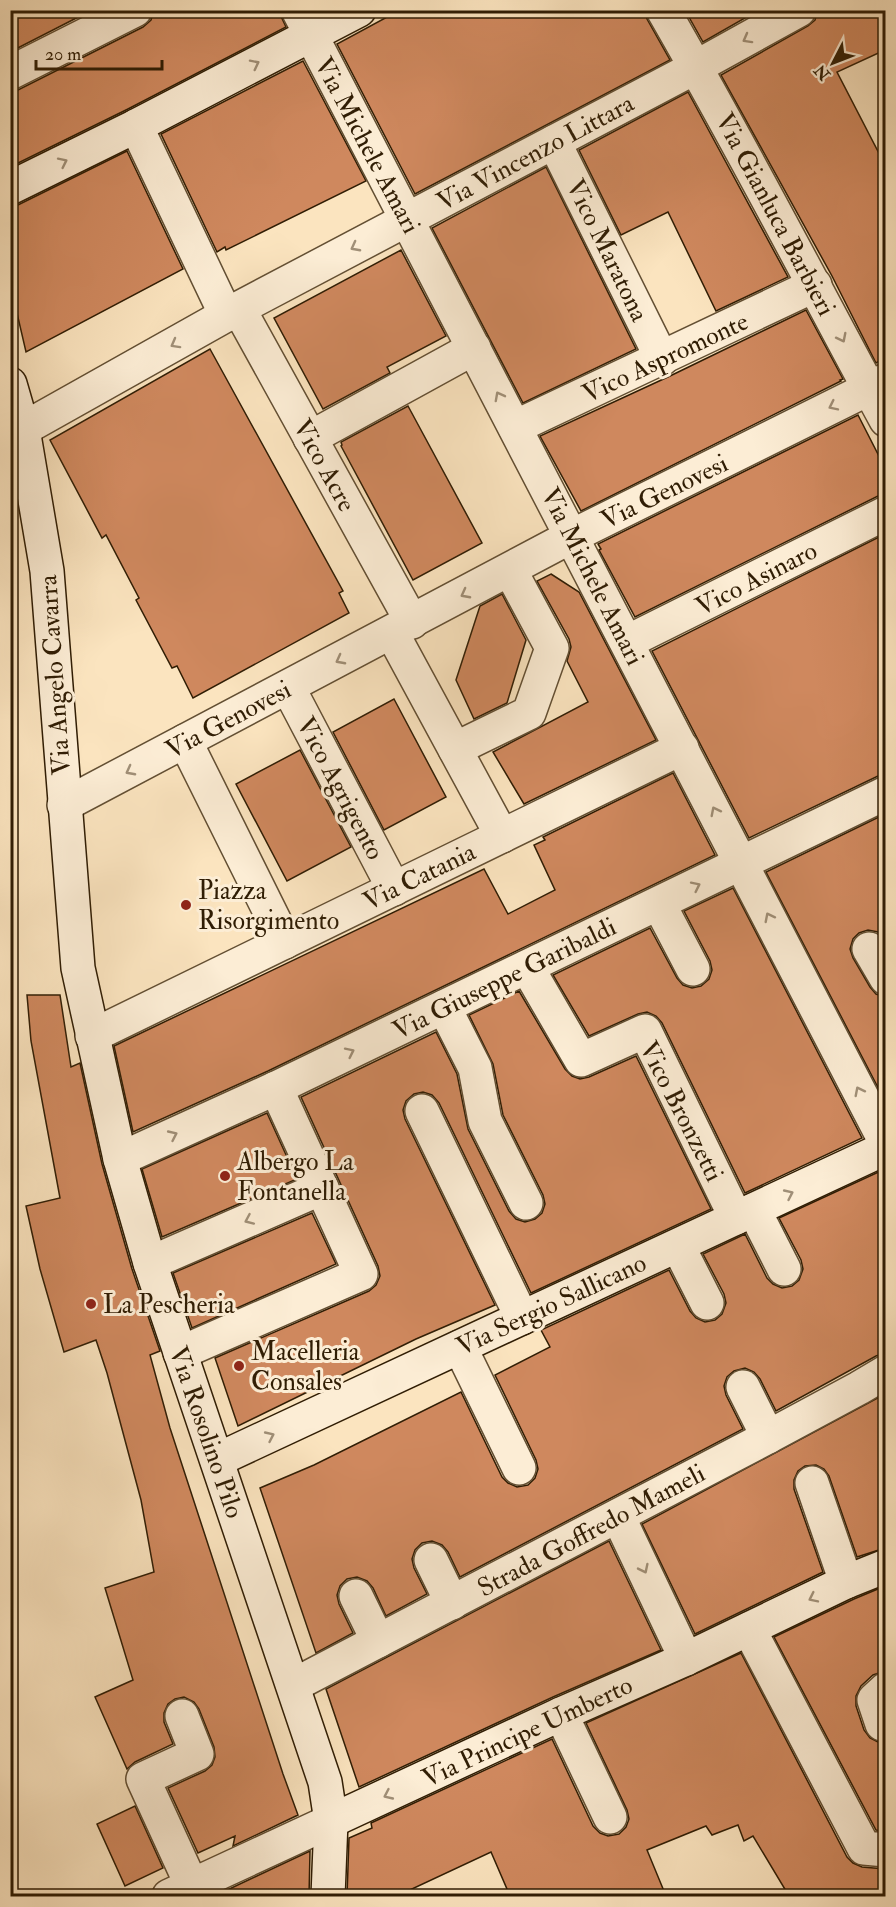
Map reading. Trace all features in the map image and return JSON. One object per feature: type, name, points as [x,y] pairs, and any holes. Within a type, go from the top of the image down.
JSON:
[{"type":"street","points":[[10,73],[135,10]]},
{"type":"street","points":[[10,188],[136,126],[304,23],[359,10]]},
{"type":"street","name":"Via Gianluca Barbieri","points":[[663,10],[815,285],[877,385],[885,420]]},
{"type":"street","name":"Via Vincenzo Littara","points":[[23,429],[232,312],[696,67],[799,10]]},
{"type":"street","name":"Via Michele Amari","points":[[304,23],[742,863],[885,1143]]},
{"type":"street","name":"Vico Acre","points":[[136,126],[232,312],[310,438],[402,628],[455,749],[502,836]]},
{"type":"street","name":"Vico Maratona","points":[[554,142],[662,359]]},
{"type":"street","name":"Vico Aspromonte","points":[[515,427],[815,285]]},
{"type":"street","points":[[310,438],[474,348]]},
{"type":"street","name":"Via Angelo Cavarra","points":[[10,384],[23,429],[47,571],[78,968]]},
{"type":"street","name":"Via Genovesi","points":[[64,806],[572,536],[877,385]]},
{"type":"street","name":"Vico Asinaro","points":[[627,642],[885,513]]},
{"type":"street","points":[[455,749],[529,713],[552,648],[510,570]]},
{"type":"street","name":"Vico Agrigento","points":[[288,687],[394,889]]},
{"type":"street","points":[[185,741],[285,942]]},
{"type":"street","name":"Via Catania","points":[[92,1036],[682,748]]},
{"type":"street","name":"Via Giuseppe Garibaldi","points":[[120,1159],[276,1088],[885,793]]},
{"type":"street","points":[[659,904],[693,969]]},
{"type":"street","points":[[869,949],[885,978]]},
{"type":"street","name":"Vico Bronzetti","points":[[527,967],[581,1060],[645,1030],[745,1214]]},
{"type":"street","name":"Via Rosolino Pilo","points":[[78,968],[120,1159],[150,1263],[325,1782],[331,1821],[328,1896]]},
{"type":"street","points":[[444,1006],[475,1068],[485,1121],[526,1203]]},
{"type":"street","points":[[180,1353],[361,1274],[276,1088]]},
{"type":"street","points":[[422,1111],[522,1318]]},
{"type":"street","name":"Via Sergio Sallicano","points":[[216,1460],[885,1148]]},
{"type":"street","points":[[150,1263],[322,1188]]},
{"type":"street","points":[[745,1214],[784,1269]]},
{"type":"street","points":[[678,1246],[707,1303]]},
{"type":"street","points":[[460,1347],[519,1468]]},
{"type":"street","name":"Strada Goffredo Mameli","points":[[294,1685],[768,1437],[885,1372]]},
{"type":"street","points":[[743,1387],[768,1437]]},
{"type":"street","points":[[812,1483],[846,1582]]},
{"type":"street","points":[[618,1516],[686,1659]]},
{"type":"street","points":[[431,1560],[452,1602]]},
{"type":"street","name":"Via Principe Umberto","points":[[181,1891],[561,1714],[686,1659],[846,1582],[885,1566]]},
{"type":"street","points":[[356,1596],[378,1641]]},
{"type":"street","points":[[749,1629],[864,1848],[885,1850]]},
{"type":"street","points":[[882,1724],[874,1700],[885,1689]]},
{"type":"street","points":[[561,1714],[610,1817]]},
{"type":"street","points":[[181,1891],[143,1779],[197,1754],[182,1716]]},
{"type":"building","points":[[10,10],[92,10],[10,52]]},
{"type":"building","points":[[154,10],[278,10],[286,27],[10,167],[10,91],[18,90],[143,27],[151,20]]},
{"type":"building","points":[[400,10],[644,10],[670,60],[415,194],[337,44]]},
{"type":"building","points":[[685,10],[759,10],[703,42]]},
{"type":"building","points":[[818,10],[885,10],[885,50],[837,72],[885,165],[885,358],[876,363],[832,276],[721,75],[808,26],[815,20]]},
{"type":"building","points":[[303,61],[366,181],[226,250],[225,247],[217,252],[161,134]]},
{"type":"building","points":[[688,92],[788,277],[716,311],[668,212],[621,235],[579,150]]},
{"type":"building","points":[[127,151],[183,269],[26,352],[10,283],[10,206],[18,205]]},
{"type":"building","points":[[546,167],[636,349],[523,403],[432,228]]},
{"type":"building","points":[[401,250],[446,336],[387,367],[390,373],[323,409],[274,318]]},
{"type":"building","points":[[806,310],[843,379],[841,381],[581,511],[540,436]]},
{"type":"building","points":[[210,349],[343,591],[339,593],[349,613],[193,698],[177,666],[172,668],[136,600],[139,598],[106,535],[102,538],[50,440]]},
{"type":"building","points":[[408,406],[482,543],[413,580],[341,446],[341,442]]},
{"type":"building","points":[[858,415],[885,468],[885,495],[878,496],[635,617],[599,550],[601,549],[598,544]]},
{"type":"building","points":[[885,534],[885,775],[878,776],[749,838],[652,651]]},
{"type":"building","points":[[551,574],[579,592],[656,740],[524,804],[493,752],[588,702],[567,661],[571,647],[569,639],[537,581]]},
{"type":"building","points":[[502,594],[526,640],[507,703],[474,719],[456,680],[480,606]]},
{"type":"building","points":[[394,699],[446,797],[384,830],[333,732]]},
{"type":"building","points":[[300,750],[351,847],[287,881],[236,784]]},
{"type":"building","points":[[673,773],[715,855],[268,1071],[133,1132],[114,1046],[484,869],[508,914],[555,890],[534,845],[545,840],[543,837]]},
{"type":"building","points":[[885,814],[885,940],[878,932],[868,930],[859,933],[853,939],[850,949],[870,987],[876,994],[885,997],[885,1101],[766,872]]},
{"type":"building","points":[[733,888],[862,1138],[745,1193],[662,1023],[656,1016],[647,1012],[638,1014],[589,1036],[553,975],[650,928],[683,985],[692,988],[701,986],[709,979],[712,970],[710,961],[684,911]]},
{"type":"building","points":[[519,991],[565,1069],[572,1076],[580,1079],[589,1077],[636,1056],[711,1209],[531,1293],[439,1103],[432,1095],[423,1092],[414,1094],[406,1101],[403,1110],[405,1119],[495,1305],[416,1339],[238,1426],[215,1358],[369,1291],[376,1285],[380,1276],[378,1266],[301,1097],[436,1032],[457,1074],[468,1129],[509,1211],[516,1219],[525,1222],[535,1219],[542,1213],[545,1204],[543,1195],[503,1115],[493,1064],[469,1015]]},
{"type":"building","points":[[27,995],[60,995],[71,1067],[80,1063],[102,1164],[132,1269],[160,1351],[150,1355],[170,1428],[298,1815],[233,1846],[235,1836],[198,1853],[168,1788],[205,1771],[212,1765],[215,1757],[214,1747],[194,1702],[184,1697],[168,1704],[164,1713],[164,1722],[173,1744],[135,1762],[127,1769],[95,1697],[133,1680],[105,1588],[154,1572],[141,1500],[96,1340],[64,1352],[40,1269],[26,1206],[60,1198],[31,1041]]},
{"type":"building","name":"Albergo La Fontanella","points":[[267,1113],[297,1179],[162,1237],[142,1169]]},
{"type":"building","points":[[885,1169],[885,1353],[776,1411],[754,1372],[745,1368],[734,1371],[727,1377],[724,1386],[726,1395],[743,1429],[460,1577],[442,1545],[432,1541],[422,1543],[415,1550],[412,1559],[427,1594],[386,1616],[373,1588],[367,1581],[357,1577],[347,1579],[340,1586],[337,1595],[353,1633],[316,1653],[260,1488],[314,1465],[461,1392],[502,1477],[517,1487],[528,1485],[535,1478],[538,1469],[536,1460],[495,1375],[550,1347],[541,1330],[669,1270],[696,1318],[705,1322],[715,1320],[722,1314],[726,1303],[724,1294],[703,1254],[745,1234],[767,1278],[782,1288],[792,1286],[799,1280],[803,1269],[801,1260],[779,1218]]},
{"type":"building","points":[[312,1213],[336,1264],[192,1328],[173,1273]]},
{"type":"building","points":[[885,1394],[885,1548],[857,1557],[829,1476],[824,1469],[816,1465],[805,1466],[798,1471],[794,1480],[794,1489],[823,1572],[695,1634],[642,1524]]},
{"type":"building","points":[[609,1541],[661,1650],[553,1697],[359,1787],[326,1689]]},
{"type":"building","points":[[885,1586],[885,1671],[873,1675],[861,1686],[856,1696],[856,1706],[864,1730],[870,1738],[878,1742],[885,1742],[885,1831],[876,1830],[774,1637]]},
{"type":"building","points":[[741,1653],[847,1857],[862,1867],[885,1869],[885,1896],[789,1896],[753,1836],[744,1841],[738,1825],[712,1835],[706,1826],[647,1850],[666,1896],[510,1896],[491,1852],[397,1896],[347,1896],[349,1838],[372,1828],[371,1823],[552,1739],[593,1826],[600,1833],[608,1836],[619,1834],[626,1827],[629,1819],[627,1810],[586,1723]]},
{"type":"building","points":[[135,1806],[163,1868],[125,1886],[97,1824]]},
{"type":"building","points":[[310,1851],[309,1896],[224,1896],[225,1891]]},
{"type":"place","name":"Piazza Risorgimento","points":[[186,905]]},
{"type":"place","name":"Albergo La Fontanella","points":[[225,1176]]},
{"type":"place","name":"La Pescheria","points":[[91,1304]]},
{"type":"place","name":"Macelleria Consales","points":[[239,1366]]}]
